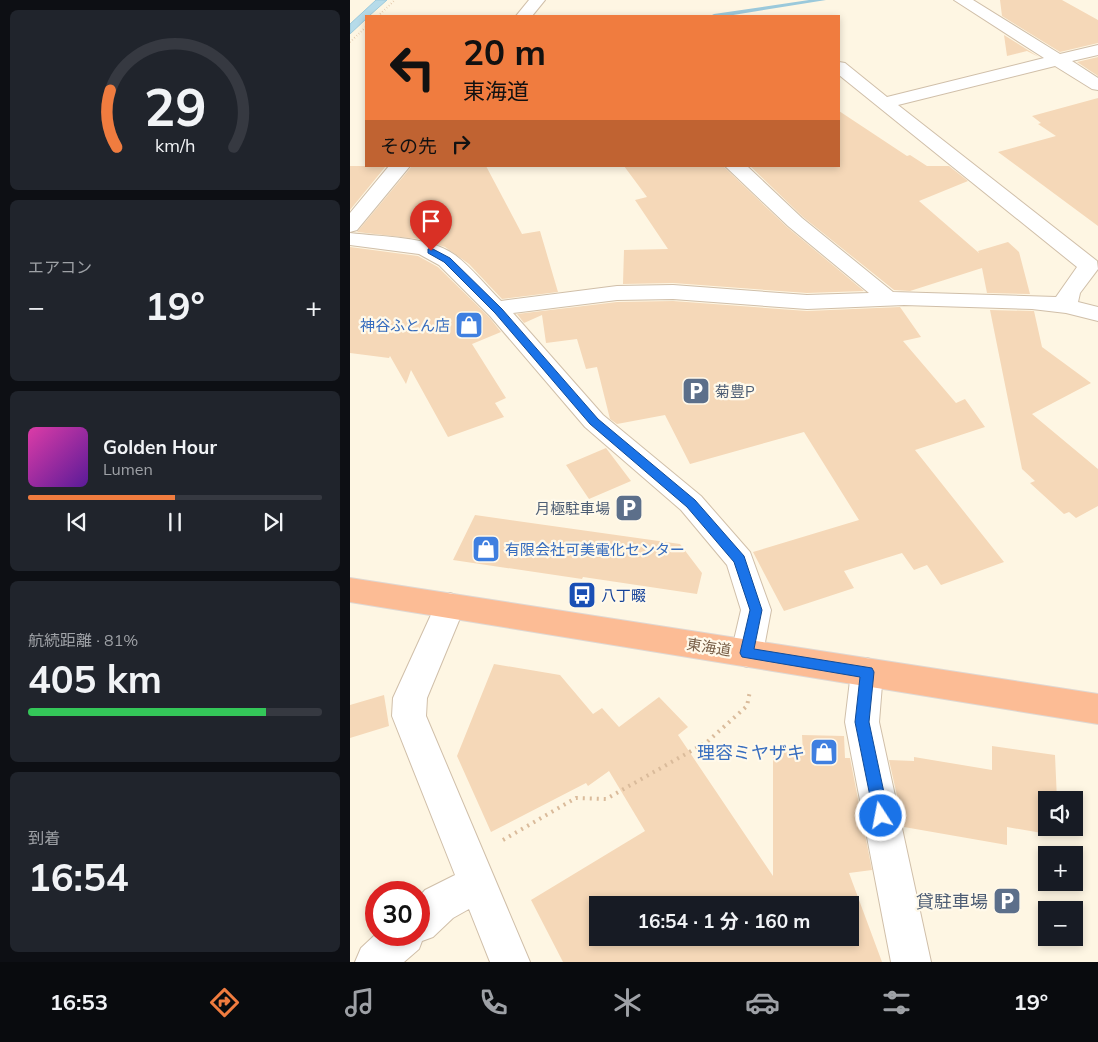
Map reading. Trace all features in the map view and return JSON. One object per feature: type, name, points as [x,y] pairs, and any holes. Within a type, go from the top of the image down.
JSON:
[{"type":"highway","name":"東海道","points":[[350,590],[1098,709]]},
{"type":"street","points":[[525,15],[537,0]]},
{"type":"street","points":[[962,0],[1098,85]]},
{"type":"street","points":[[884,103],[1098,50]]},
{"type":"street","points":[[840,68],[1089,266],[1069,293],[1065,306]]},
{"type":"street","points":[[350,226],[399,167]]},
{"type":"street","points":[[736,167],[789,217],[882,292],[883,298]]},
{"type":"street","points":[[350,239],[420,248],[440,255],[498,311],[594,421],[691,504],[740,560],[756,610],[747,653]]},
{"type":"street","points":[[498,311],[510,306],[617,293],[673,292],[824,302],[883,298],[1032,302],[1065,306],[1098,314]]},
{"type":"street","points":[[450,606],[410,698],[409,716],[510,962]]},
{"type":"street","points":[[867,672],[862,722],[911,962]]},
{"type":"street","points":[[430,913],[472,872]]},
{"type":"street","points":[[375,962],[393,946]]},
{"type":"path","points":[[379,15],[395,0]]},
{"type":"path","points":[[350,42],[365,28]]},
{"type":"path","points":[[472,872],[576,798],[606,799],[707,742],[747,706],[750,691]]},
{"type":"water","points":[[376,0],[387,0],[370,15],[365,15],[365,20],[350,34],[350,24]]},
{"type":"building","points":[[1000,0],[1062,0],[1098,20],[1098,43],[1060,52],[1002,16]]},
{"type":"building","points":[[1004,35],[1039,57],[1027,51],[1007,56]]},
{"type":"building","points":[[1098,57],[1098,76],[1077,62]]},
{"type":"building","points":[[1098,98],[1098,226],[998,152],[1056,136],[1038,124],[1041,123],[1032,116]]},
{"type":"building","points":[[840,112],[907,156],[910,155],[927,166],[949,166],[968,181],[919,201],[979,253],[978,251],[1008,242],[1019,252],[1030,294],[987,293],[982,268],[910,291],[894,290],[803,217],[751,167],[840,167]]},
{"type":"building","points":[[350,166],[385,167],[350,210]]},
{"type":"building","points":[[411,167],[487,167],[522,234],[540,231],[558,292],[502,299],[469,264],[445,247],[419,239],[357,232]]},
{"type":"building","points":[[625,167],[724,167],[787,227],[864,291],[807,293],[673,283],[623,284],[624,250],[668,249],[635,200],[647,197]]},
{"type":"building","points":[[350,247],[418,256],[438,267],[489,317],[501,332],[472,344],[506,398],[495,403],[504,417],[448,437],[411,370],[406,384],[390,356],[389,358],[350,353]]},
{"type":"building","points":[[673,301],[807,311],[900,307],[921,337],[903,341],[956,403],[965,399],[985,427],[915,450],[1004,562],[941,585],[927,565],[914,570],[902,553],[844,571],[854,588],[784,611],[753,552],[859,520],[804,432],[690,464],[665,415],[617,424],[610,419],[597,367],[586,369],[577,339],[546,343],[542,315],[524,323],[517,314],[617,302]]},
{"type":"building","points":[[990,310],[1034,311],[1042,347],[1091,383],[1032,414],[1098,469],[1098,506],[1076,518],[1069,512],[1064,514],[1030,483],[1035,481],[1022,469]]},
{"type":"building","points":[[606,448],[631,481],[589,499],[566,465]]},
{"type":"building","points":[[475,515],[680,544],[702,573],[697,594],[453,560]]},
{"type":"building","points":[[494,664],[560,675],[593,714],[602,708],[619,727],[659,697],[688,727],[678,735],[773,876],[773,751],[803,752],[802,735],[844,736],[845,758],[850,758],[872,870],[849,873],[858,896],[589,896],[589,946],[859,946],[859,900],[882,962],[563,962],[531,900],[645,831],[609,771],[588,786],[586,783],[491,832],[457,756]]},
{"type":"building","points":[[384,695],[389,726],[350,738],[350,705]]},
{"type":"building","points":[[992,746],[1055,755],[1057,791],[1038,791],[1038,832],[1007,827],[1007,845],[904,827],[889,760],[914,761],[914,757],[992,770]]},
{"type":"waterway","points":[[721,15],[823,0]]},
{"type":"place","name":"神谷ふとん店","points":[[469,325]]},
{"type":"place","name":"菊豊P","points":[[696,391]]},
{"type":"place","name":"月極駐車場","points":[[629,508]]},
{"type":"place","name":"有限会社可美電化センター","points":[[486,549]]},
{"type":"place","name":"八丁畷","points":[[582,595]]},
{"type":"place","name":"理容ミヤザキ","points":[[824,752]]},
{"type":"place","name":"貸駐車場","points":[[1007,901]]},
{"type":"route","points":[[431,251],[447,260],[498,311],[594,421],[691,504],[740,560],[756,610],[747,653],[867,672],[862,722],[881,816]]}]
